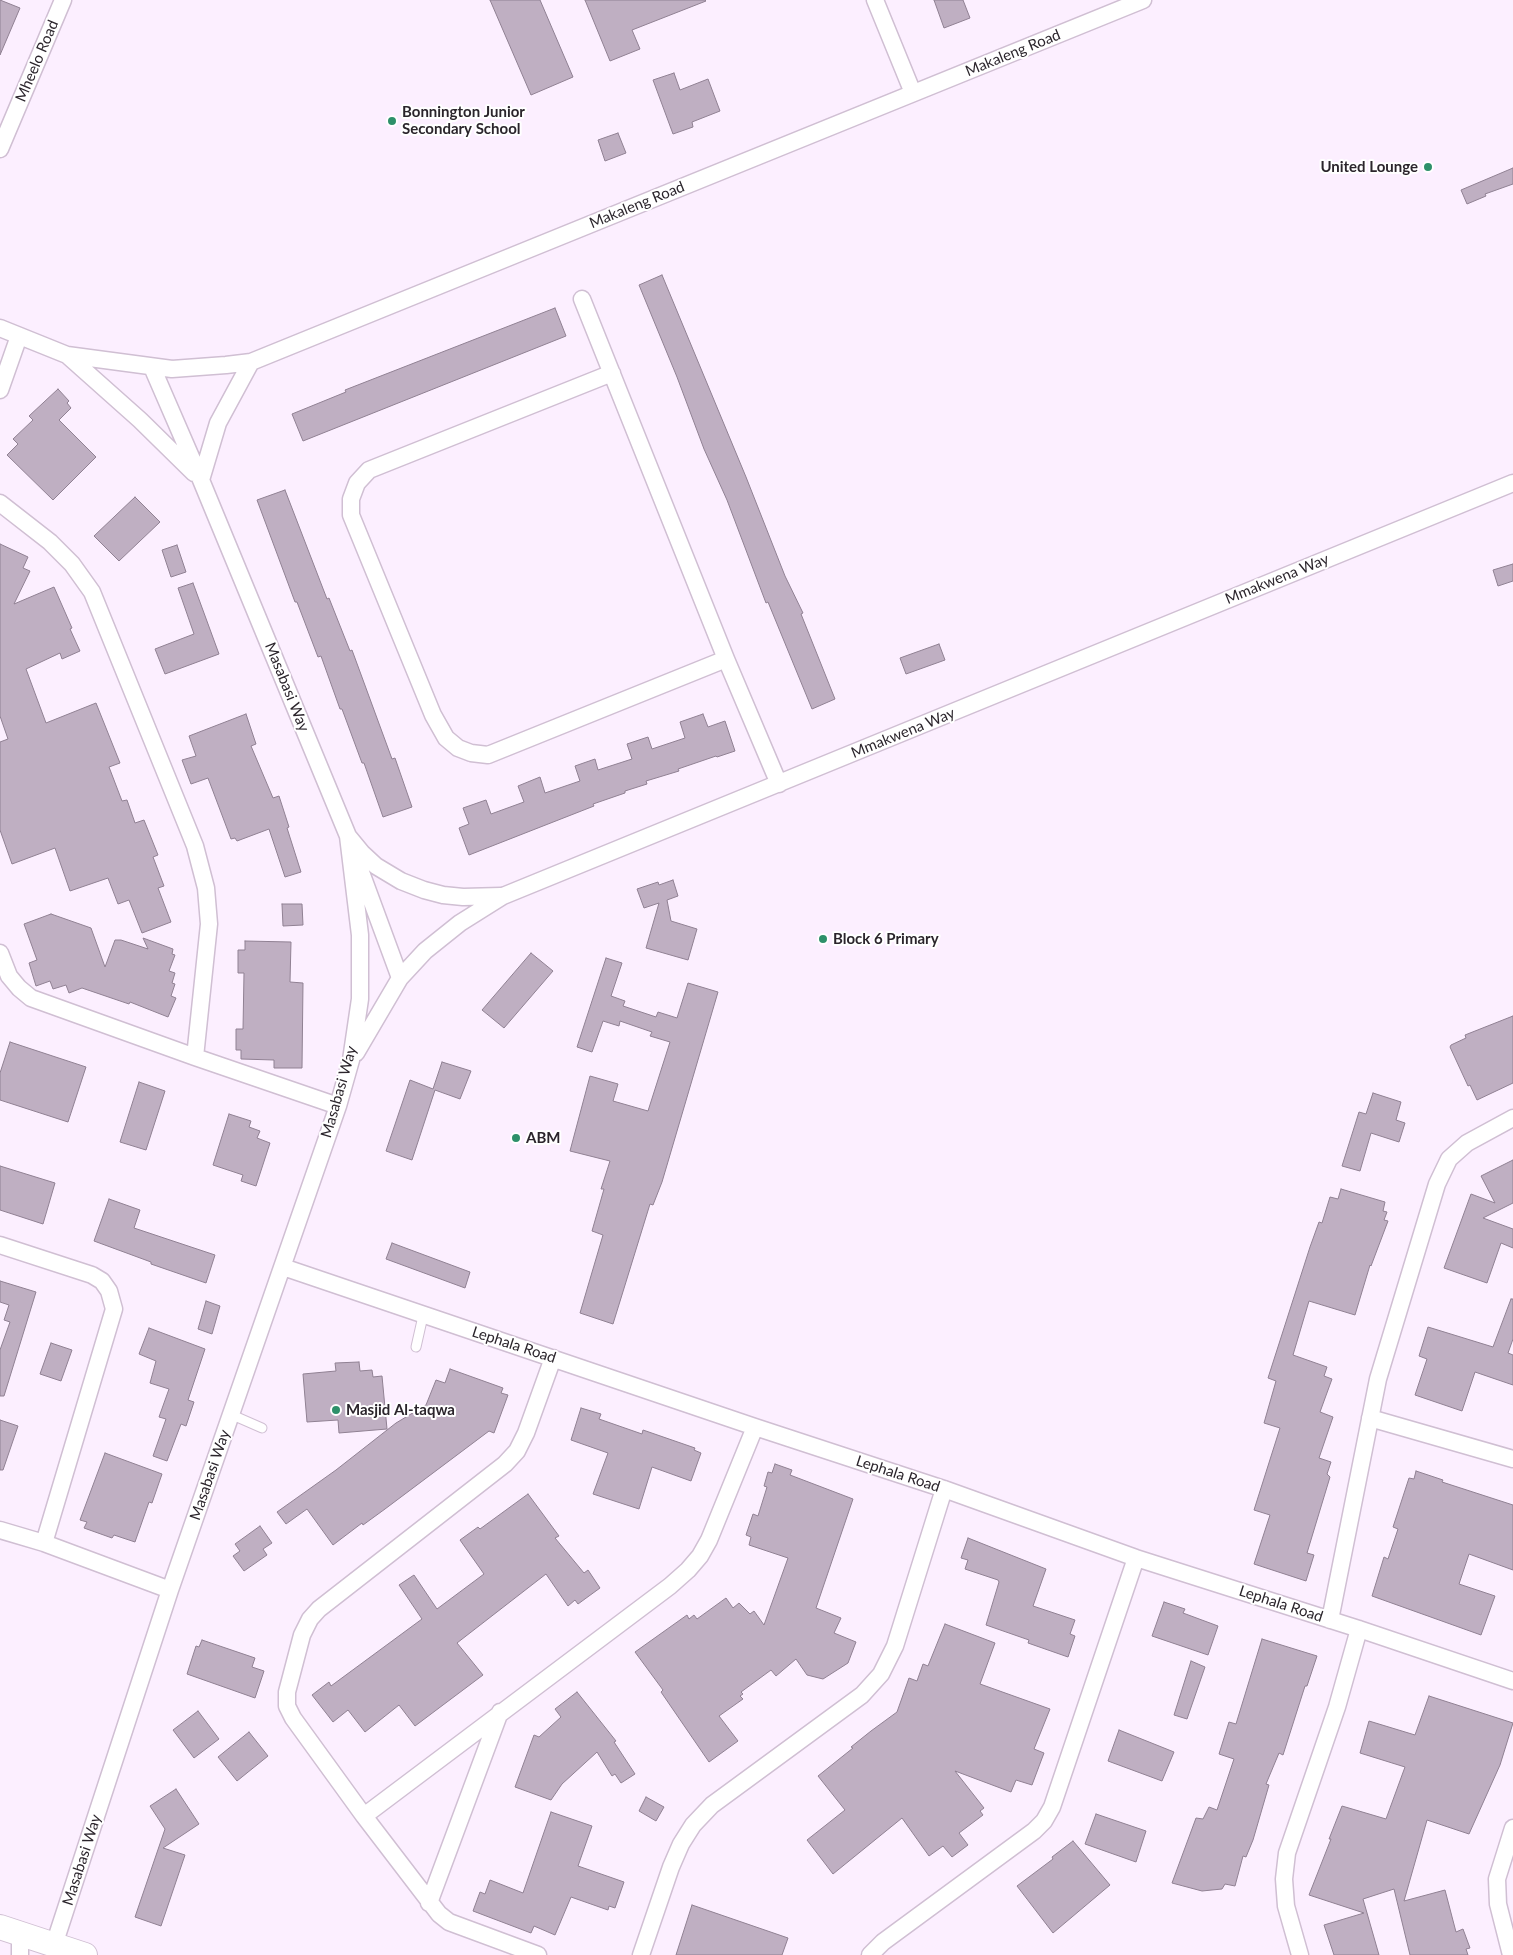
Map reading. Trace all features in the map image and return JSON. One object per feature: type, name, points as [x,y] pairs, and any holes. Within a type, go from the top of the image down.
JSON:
[{"type":"main road","points":[[13,1938],[54,1945],[85,1955]]},
{"type":"street","name":"Mheelo Road","points":[[0,150],[63,0]]},
{"type":"street","points":[[875,0],[912,93]]},
{"type":"street","name":"Makaleng Road","points":[[67,355],[152,368],[172,369],[251,362],[1143,0]]},
{"type":"street","points":[[582,299],[726,659],[779,784]]},
{"type":"street","name":"Masabasi Way","points":[[0,328],[67,355],[140,420],[201,480],[348,836],[360,935],[360,999],[351,1060],[338,1106],[170,1590],[54,1945]]},
{"type":"street","points":[[0,390],[19,336]]},
{"type":"street","points":[[201,480],[218,423],[251,362]]},
{"type":"street","points":[[152,368],[201,480]]},
{"type":"street","points":[[612,374],[369,470],[356,483],[351,499],[351,516],[433,715],[446,738],[458,748],[471,754],[488,755],[726,659]]},
{"type":"street","name":"Mmakwena Way","points":[[351,1060],[400,978],[425,951],[460,923],[503,896],[1513,484]]},
{"type":"street","points":[[0,503],[50,542],[72,564],[92,592],[195,846],[206,888],[209,924],[195,1057]]},
{"type":"street","points":[[348,836],[376,866],[401,881],[424,890],[443,895],[463,897],[503,896]]},
{"type":"street","points":[[348,836],[400,978]]},
{"type":"street","points":[[0,953],[9,976],[31,998],[338,1106]]},
{"type":"street","points":[[1330,1620],[1378,1378],[1441,1176],[1449,1159],[1467,1143],[1513,1118]]},
{"type":"street","points":[[0,1244],[92,1275],[102,1281],[109,1291],[114,1309],[44,1543]]},
{"type":"street","name":"Lephala Road","points":[[283,1267],[423,1316],[944,1489],[1136,1558],[1513,1681]]},
{"type":"street","points":[[538,1955],[449,1922],[429,1903],[293,1718],[288,1706],[287,1692],[302,1634],[310,1619],[319,1608],[505,1464],[517,1451],[526,1433],[552,1358]]},
{"type":"street","points":[[1370,1418],[1513,1459]]},
{"type":"street","points":[[364,1816],[670,1586],[688,1570],[700,1556],[709,1540],[754,1427]]},
{"type":"street","points":[[641,1955],[671,1867],[681,1844],[693,1825],[712,1805],[862,1695],[881,1674],[895,1646],[944,1489]]},
{"type":"street","points":[[0,1530],[44,1543],[170,1590]]},
{"type":"street","points":[[870,1955],[883,1942],[1034,1832],[1044,1822],[1052,1807],[1136,1558]]},
{"type":"street","points":[[1300,1955],[1286,1906],[1284,1879],[1287,1853],[1337,1707],[1359,1630]]},
{"type":"street","points":[[429,1903],[500,1712]]},
{"type":"street","points":[[1511,1955],[1498,1904],[1497,1879],[1513,1828]]},
{"type":"lane","points":[[416,1347],[423,1316]]},
{"type":"lane","points":[[230,1414],[262,1428]]},
{"type":"building","points":[[0,0],[20,8],[0,55]]},
{"type":"building","points":[[490,0],[540,0],[573,77],[531,95]]},
{"type":"building","points":[[585,0],[706,1],[632,30],[640,49],[610,61]]},
{"type":"building","points":[[934,0],[963,0],[970,18],[944,28]]},
{"type":"building","points":[[674,73],[680,90],[708,79],[720,111],[692,122],[693,127],[673,134],[653,80]]},
{"type":"building","points":[[618,133],[626,153],[605,161],[598,140]]},
{"type":"building","points":[[1513,168],[1513,184],[1485,194],[1486,196],[1467,204],[1461,190]]},
{"type":"building","points":[[662,275],[785,576],[803,613],[801,614],[835,699],[812,709],[768,602],[766,603],[727,500],[704,449],[639,285]]},
{"type":"building","points":[[555,308],[566,336],[303,441],[292,414],[346,392],[345,390]]},
{"type":"building","points":[[58,389],[69,401],[67,403],[71,408],[59,420],[96,457],[53,500],[7,455],[18,444],[13,439],[33,420],[29,416]]},
{"type":"building","points":[[285,490],[327,599],[329,598],[350,651],[352,650],[392,759],[395,758],[412,807],[383,817],[364,763],[362,763],[342,709],[340,709],[321,656],[318,657],[297,602],[295,602],[257,500]]},
{"type":"building","points":[[135,497],[160,522],[119,561],[94,536]]},
{"type":"building","points":[[0,544],[28,557],[23,568],[30,571],[14,604],[54,587],[80,651],[62,659],[60,653],[26,669],[46,723],[96,703],[120,763],[109,767],[122,801],[127,800],[135,823],[144,820],[158,855],[153,857],[164,886],[158,888],[171,922],[142,933],[129,900],[118,904],[108,878],[70,891],[55,848],[12,864],[0,830],[0,742],[8,739],[0,716]]},
{"type":"building","points":[[177,545],[186,572],[171,577],[162,550]]},
{"type":"building","points":[[1513,564],[1513,581],[1498,586],[1493,570]]},
{"type":"building","points":[[193,583],[219,654],[165,674],[155,649],[194,634],[178,588]]},
{"type":"building","points":[[939,644],[945,660],[906,674],[900,658]]},
{"type":"building","points":[[246,714],[256,744],[251,746],[273,798],[279,796],[301,872],[285,877],[269,829],[237,841],[235,838],[231,839],[208,778],[191,784],[182,760],[196,756],[189,736]]},
{"type":"building","points":[[703,714],[708,727],[725,721],[735,751],[646,781],[647,784],[625,791],[625,793],[593,804],[594,806],[469,855],[459,828],[469,824],[463,808],[486,800],[491,814],[524,802],[518,786],[540,777],[545,793],[580,781],[575,766],[595,759],[598,770],[632,759],[627,744],[648,737],[652,749],[685,738],[680,722]]},
{"type":"building","points":[[673,880],[678,896],[667,900],[671,921],[697,929],[688,960],[646,948],[659,903],[644,908],[637,889],[658,882],[659,885]]},
{"type":"building","points":[[282,904],[302,904],[303,925],[283,926]]},
{"type":"building","points":[[51,914],[91,928],[105,967],[115,940],[121,940],[148,949],[143,938],[173,949],[172,954],[175,955],[169,971],[175,973],[172,983],[175,984],[171,996],[176,998],[168,1017],[130,1002],[129,1004],[82,988],[69,993],[66,985],[53,989],[50,981],[36,986],[29,963],[37,960],[24,924]]},
{"type":"building","points":[[245,941],[291,942],[290,982],[303,983],[302,1068],[274,1068],[274,1060],[241,1059],[241,1050],[236,1050],[236,1029],[243,1029],[244,973],[238,973],[238,950],[245,950]]},
{"type":"building","points":[[531,953],[553,971],[504,1028],[482,1010]]},
{"type":"building","points":[[606,958],[622,963],[611,996],[625,1001],[623,1006],[656,1017],[658,1012],[677,1018],[688,983],[718,992],[662,1182],[653,1205],[650,1204],[613,1324],[580,1313],[603,1235],[592,1231],[604,1189],[601,1189],[610,1161],[570,1151],[590,1076],[618,1084],[613,1101],[648,1111],[670,1042],[650,1036],[652,1032],[620,1021],[619,1026],[603,1021],[592,1052],[577,1047]]},
{"type":"building","points":[[1513,1016],[1513,1083],[1477,1100],[1470,1085],[1468,1086],[1450,1047],[1466,1038],[1465,1035]]},
{"type":"building","points":[[10,1042],[86,1067],[68,1122],[0,1100],[0,1073]]},
{"type":"building","points":[[442,1062],[471,1071],[460,1099],[435,1090],[412,1160],[386,1151],[410,1080],[433,1089]]},
{"type":"building","points":[[139,1082],[165,1091],[146,1150],[120,1142]]},
{"type":"building","points":[[1373,1093],[1401,1102],[1396,1120],[1405,1123],[1399,1142],[1371,1133],[1360,1171],[1342,1166],[1359,1112],[1366,1114]]},
{"type":"building","points":[[229,1114],[251,1121],[249,1127],[260,1131],[257,1138],[270,1143],[256,1186],[241,1181],[243,1175],[213,1165]]},
{"type":"building","points":[[1513,1160],[1513,1203],[1483,1218],[1513,1229],[1513,1248],[1501,1243],[1487,1283],[1444,1268],[1471,1194],[1495,1203],[1481,1176]]},
{"type":"building","points":[[0,1166],[55,1183],[43,1224],[0,1210]]},
{"type":"building","points":[[1341,1189],[1385,1202],[1383,1211],[1387,1212],[1384,1220],[1388,1221],[1370,1265],[1355,1315],[1309,1301],[1293,1355],[1327,1367],[1324,1376],[1332,1379],[1320,1412],[1333,1417],[1319,1458],[1331,1462],[1327,1474],[1330,1477],[1307,1553],[1314,1555],[1306,1581],[1254,1564],[1270,1515],[1254,1510],[1280,1428],[1264,1423],[1276,1381],[1268,1378],[1319,1222],[1322,1223],[1330,1197],[1338,1199]]},
{"type":"building","points":[[109,1199],[140,1210],[134,1228],[215,1255],[206,1283],[151,1264],[151,1262],[94,1241]]},
{"type":"building","points":[[392,1243],[470,1272],[465,1288],[386,1259]]},
{"type":"building","points":[[0,1281],[36,1292],[4,1396],[0,1396],[0,1350],[10,1322],[4,1320],[9,1305],[0,1302]]},
{"type":"building","points":[[1511,1299],[1513,1299],[1513,1339],[1508,1353],[1513,1355],[1513,1385],[1475,1372],[1462,1411],[1415,1395],[1427,1359],[1419,1356],[1428,1327],[1493,1347]]},
{"type":"building","points":[[206,1301],[220,1306],[212,1334],[198,1329]]},
{"type":"building","points":[[149,1328],[205,1349],[188,1400],[194,1402],[186,1426],[181,1424],[167,1461],[153,1456],[166,1419],[159,1417],[169,1389],[150,1383],[156,1361],[139,1354]]},
{"type":"building","points":[[51,1343],[72,1350],[61,1381],[40,1374]]},
{"type":"building","points":[[359,1362],[360,1371],[372,1370],[373,1377],[382,1376],[387,1429],[339,1433],[338,1420],[307,1422],[303,1374],[336,1371],[335,1363]]},
{"type":"building","points":[[450,1369],[503,1388],[501,1393],[508,1395],[494,1433],[489,1431],[385,1509],[363,1525],[362,1523],[333,1545],[307,1509],[286,1524],[277,1512],[336,1470],[396,1423],[426,1405],[436,1380],[445,1383]]},
{"type":"building","points":[[581,1408],[601,1414],[599,1419],[642,1434],[643,1430],[695,1448],[694,1450],[701,1453],[691,1481],[652,1467],[639,1509],[593,1494],[608,1453],[571,1440]]},
{"type":"building","points":[[0,1420],[18,1426],[3,1470],[0,1470]]},
{"type":"building","points":[[105,1453],[162,1474],[152,1503],[149,1502],[135,1542],[114,1535],[112,1538],[84,1528],[87,1522],[80,1520]]},
{"type":"building","points":[[775,1464],[792,1470],[790,1475],[853,1499],[816,1608],[841,1618],[834,1633],[856,1642],[848,1663],[823,1679],[807,1675],[796,1659],[776,1676],[771,1670],[741,1692],[743,1694],[740,1696],[743,1699],[719,1716],[738,1741],[709,1762],[661,1692],[663,1690],[635,1652],[687,1615],[689,1619],[694,1615],[697,1619],[726,1598],[733,1608],[739,1603],[750,1614],[754,1611],[764,1625],[788,1558],[749,1545],[751,1537],[746,1535],[753,1514],[758,1516],[767,1487],[764,1486],[768,1472],[772,1473]]},
{"type":"building","points":[[1416,1471],[1443,1480],[1442,1482],[1513,1505],[1513,1570],[1469,1554],[1459,1584],[1495,1596],[1481,1635],[1372,1596],[1384,1557],[1388,1559],[1398,1529],[1393,1527],[1409,1478],[1414,1479]]},
{"type":"building","points":[[528,1494],[559,1536],[555,1538],[584,1573],[588,1570],[600,1588],[578,1604],[575,1600],[568,1606],[546,1574],[457,1643],[483,1675],[415,1726],[399,1705],[365,1732],[348,1710],[333,1722],[312,1695],[329,1682],[331,1686],[422,1619],[399,1585],[414,1575],[437,1609],[484,1574],[460,1540],[478,1527],[480,1529]]},
{"type":"building","points":[[260,1526],[272,1543],[263,1549],[267,1555],[244,1571],[233,1556],[240,1551],[235,1544]]},
{"type":"building","points":[[968,1538],[1046,1569],[1033,1606],[1075,1620],[1070,1634],[1075,1636],[1068,1657],[1028,1643],[1029,1640],[986,1625],[999,1582],[998,1580],[965,1569],[968,1560],[961,1558]]},
{"type":"building","points":[[1164,1602],[1185,1609],[1183,1613],[1218,1626],[1208,1655],[1152,1636]]},
{"type":"building","points":[[945,1624],[995,1643],[980,1684],[1050,1709],[1034,1749],[1044,1753],[1032,1785],[1016,1780],[1011,1792],[955,1771],[984,1808],[980,1811],[983,1815],[959,1833],[968,1845],[952,1857],[943,1846],[929,1856],[902,1818],[833,1874],[807,1840],[845,1810],[818,1776],[853,1748],[851,1747],[897,1712],[909,1678],[917,1681],[923,1664],[928,1666]]},
{"type":"building","points":[[1262,1639],[1317,1656],[1307,1686],[1305,1686],[1283,1755],[1279,1753],[1266,1784],[1269,1785],[1253,1840],[1246,1857],[1243,1856],[1235,1886],[1225,1884],[1222,1889],[1202,1891],[1172,1883],[1196,1818],[1203,1819],[1209,1807],[1217,1810],[1234,1759],[1219,1754],[1229,1722],[1236,1724]]},
{"type":"building","points":[[202,1640],[255,1658],[252,1667],[264,1671],[255,1698],[187,1674],[196,1646],[199,1647]]},
{"type":"building","points":[[1191,1661],[1205,1667],[1187,1719],[1174,1715]]},
{"type":"building","points":[[577,1692],[616,1741],[614,1742],[635,1774],[621,1783],[615,1774],[612,1776],[597,1752],[562,1784],[551,1800],[515,1787],[534,1735],[539,1737],[561,1717],[555,1709]]},
{"type":"building","points":[[1429,1696],[1513,1723],[1500,1765],[1469,1834],[1427,1820],[1404,1901],[1445,1890],[1456,1932],[1463,1929],[1470,1948],[1466,1949],[1468,1955],[1410,1955],[1394,1889],[1363,1899],[1379,1955],[1334,1955],[1324,1925],[1364,1913],[1309,1895],[1331,1839],[1329,1839],[1342,1806],[1386,1819],[1405,1767],[1360,1753],[1369,1721],[1415,1735]]},
{"type":"building","points":[[198,1711],[219,1739],[194,1758],[173,1730]]},
{"type":"building","points":[[1119,1730],[1174,1752],[1162,1781],[1108,1761]]},
{"type":"building","points":[[249,1732],[268,1756],[237,1781],[218,1757]]},
{"type":"building","points":[[176,1789],[199,1824],[163,1848],[185,1855],[161,1926],[135,1917],[165,1829],[150,1806]]},
{"type":"building","points":[[646,1797],[664,1807],[656,1821],[639,1811]]},
{"type":"building","points":[[551,1812],[592,1826],[578,1866],[624,1882],[615,1908],[609,1906],[608,1910],[571,1897],[555,1935],[534,1926],[531,1933],[473,1911],[480,1892],[485,1894],[490,1880],[523,1893]]},
{"type":"building","points":[[1096,1814],[1146,1831],[1136,1862],[1085,1844]]},
{"type":"building","points":[[1073,1841],[1110,1885],[1053,1933],[1017,1886],[1053,1859],[1052,1857]]},
{"type":"building","points":[[692,1905],[788,1938],[782,1955],[676,1955]]},
{"type":"place","name":"Bonnington Junior Secondary School","points":[[392,121]]},
{"type":"place","name":"United Lounge","points":[[1428,167]]},
{"type":"place","name":"Block 6 Primary","points":[[823,939]]},
{"type":"place","name":"ABM","points":[[516,1138]]},
{"type":"place","name":"Masjid Al-taqwa","points":[[336,1410]]}]
